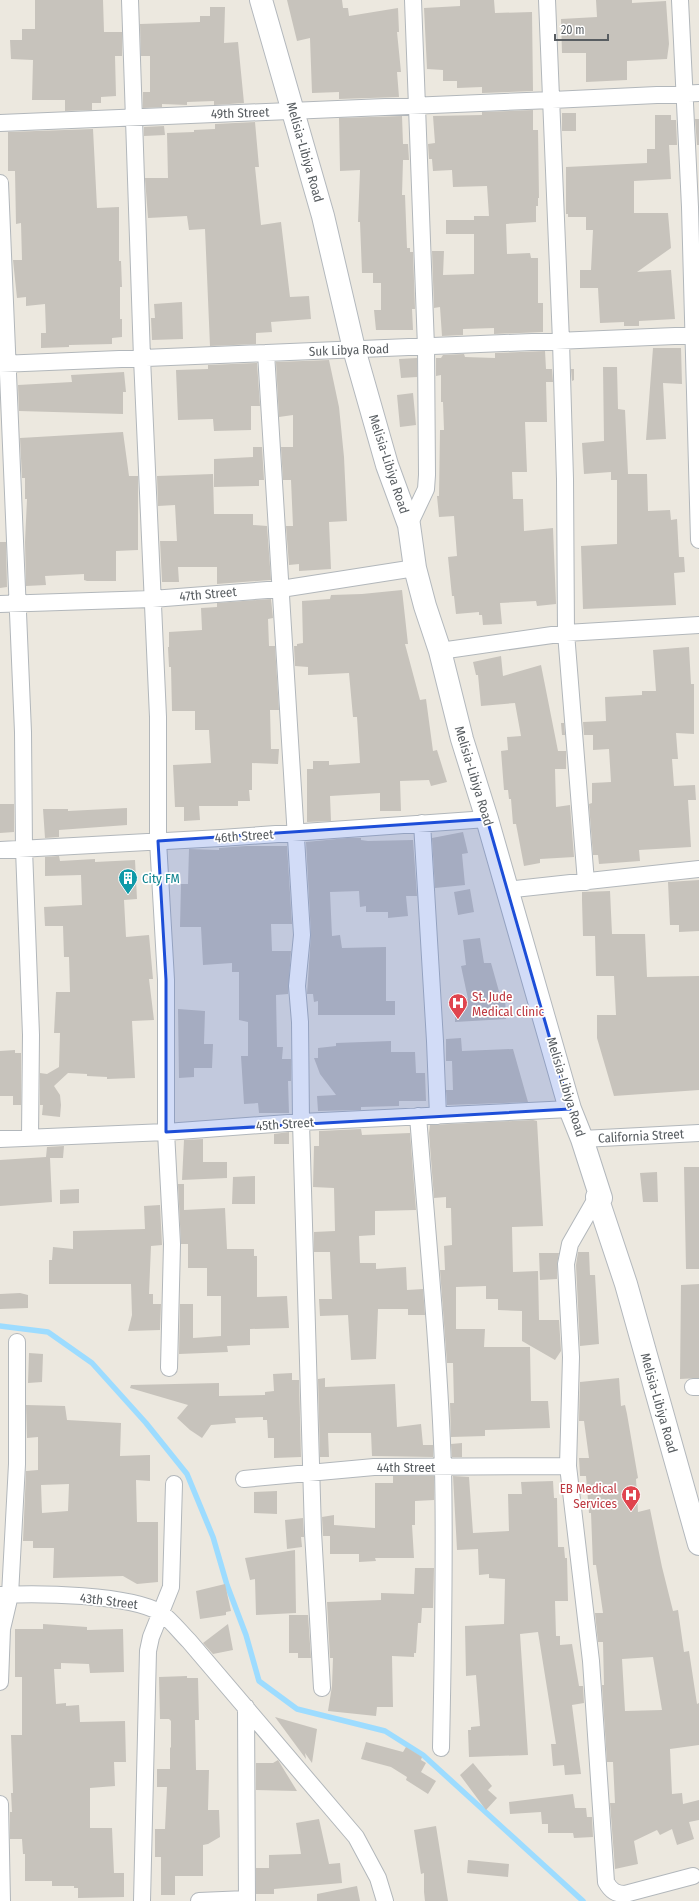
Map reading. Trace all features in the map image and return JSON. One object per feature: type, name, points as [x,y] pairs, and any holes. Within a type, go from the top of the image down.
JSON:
[{"type":"main road","name":"Melisia-Libiya Road","points":[[261,0],[323,216],[354,349],[387,465],[410,525],[415,568],[424,606],[440,651],[462,740],[487,819],[506,890],[570,1109],[582,1139],[600,1198],[597,1197],[626,1284],[699,1544]]},
{"type":"street","points":[[130,0],[142,358],[158,717],[158,841],[166,980],[166,1132],[172,1244],[169,1368]]},
{"type":"street","points":[[410,525],[426,489],[426,347],[413,0]]},
{"type":"street","points":[[547,0],[561,341],[565,479],[566,634],[586,882]]},
{"type":"street","points":[[680,0],[692,93],[699,540]]},
{"type":"street","name":"49th Street","points":[[0,123],[692,93]]},
{"type":"street","points":[[0,183],[3,364],[23,732],[24,850],[31,1035],[30,1137]]},
{"type":"street","name":"Suk Libya Road","points":[[3,364],[696,336]]},
{"type":"street","points":[[266,353],[302,935],[297,986],[300,1022],[301,1122],[313,1532],[322,1688]]},
{"type":"street","name":"47th Street","points":[[0,604],[152,599],[281,589],[415,568]]},
{"type":"street","points":[[440,651],[566,634],[699,625]]},
{"type":"street","name":"46th Street","points":[[0,850],[24,850],[295,833],[487,819]]},
{"type":"street","points":[[422,823],[438,1116]]},
{"type":"street","points":[[506,890],[699,869]]},
{"type":"street","name":"45th Street","points":[[0,1139],[166,1132],[301,1122],[570,1109]]},
{"type":"street","points":[[418,1116],[432,1295],[443,1467],[444,1585],[441,1748]]},
{"type":"street","name":"California Street","points":[[582,1139],[699,1133]]},
{"type":"street","points":[[597,1197],[570,1244],[566,1264],[571,1357],[568,1466],[591,1661],[606,1882],[610,1889],[617,1894],[625,1894],[693,1876]]},
{"type":"street","points":[[0,1682],[2,1628],[17,1464],[17,1342]]},
{"type":"street","name":"44th Street","points":[[244,1479],[374,1467],[568,1466]]},
{"type":"street","points":[[142,1901],[148,1651],[151,1638],[171,1587],[174,1484]]},
{"type":"street","name":"43th Street","points":[[5,1595],[79,1596],[137,1603],[161,1614],[189,1641],[356,1837],[378,1878],[385,1901]]},
{"type":"street","points":[[199,1901],[247,1900],[246,1707]]},
{"type":"street","points":[[0,1804],[2,1901]]},
{"type":"highlighted area","points":[[487,819],[570,1109],[166,1132],[166,980],[158,841]]},
{"type":"building","points":[[35,0],[103,0],[104,32],[122,32],[122,56],[115,56],[116,96],[101,97],[101,103],[92,103],[92,110],[65,111],[65,100],[32,100],[33,60],[11,59],[10,40],[22,40],[22,29],[35,29]]},
{"type":"building","points":[[287,0],[342,0],[343,8],[348,8],[349,16],[398,8],[399,32],[397,32],[401,72],[397,72],[399,97],[339,99],[339,92],[312,93],[310,38],[297,41]]},
{"type":"building","points":[[460,0],[494,0],[495,13],[532,12],[533,91],[482,93],[482,87],[457,88],[457,81],[443,81],[443,70],[427,69],[424,8],[460,6]]},
{"type":"building","points":[[596,0],[632,0],[632,3],[666,1],[669,44],[667,59],[627,61],[627,80],[586,82],[586,53],[562,53],[561,19],[597,17]]},
{"type":"building","points":[[210,7],[225,7],[224,43],[238,42],[244,103],[214,105],[214,101],[187,102],[187,105],[162,104],[162,107],[143,108],[143,92],[150,92],[150,56],[141,56],[140,24],[200,22],[200,16],[210,16]]},
{"type":"building","points":[[533,110],[533,130],[538,130],[539,198],[538,206],[536,206],[536,222],[506,224],[507,254],[530,253],[531,258],[538,258],[538,303],[543,303],[543,332],[494,334],[494,328],[463,329],[463,335],[442,336],[440,307],[434,308],[432,251],[444,251],[443,275],[474,274],[474,234],[446,234],[446,220],[474,220],[474,216],[489,216],[487,186],[453,187],[452,170],[433,171],[432,159],[429,159],[428,144],[435,143],[433,116],[482,115],[482,112]]},
{"type":"building","points":[[562,113],[576,113],[576,131],[562,131]]},
{"type":"building","points":[[655,115],[671,115],[671,120],[676,120],[677,145],[669,145],[671,179],[634,181],[634,213],[668,213],[671,248],[637,272],[671,270],[675,319],[639,321],[639,326],[624,326],[624,322],[600,323],[598,288],[580,288],[580,270],[591,270],[593,230],[586,230],[586,217],[568,217],[568,214],[566,214],[566,167],[647,163],[647,149],[655,149]]},
{"type":"building","points":[[402,116],[403,144],[408,144],[409,160],[403,160],[402,195],[405,195],[407,248],[410,248],[410,252],[413,252],[415,309],[412,309],[413,330],[376,330],[374,310],[381,310],[381,283],[373,283],[373,273],[362,273],[360,222],[358,222],[360,170],[340,171],[339,118]]},
{"type":"building","points":[[695,119],[699,119],[699,145],[697,145]]},
{"type":"building","points":[[255,122],[259,167],[255,167],[261,225],[281,222],[290,297],[309,296],[311,319],[271,322],[272,332],[256,333],[256,344],[210,346],[205,229],[189,230],[187,216],[148,218],[145,178],[168,178],[167,133],[194,132],[194,130],[215,129],[215,124]]},
{"type":"building","points":[[164,126],[165,135],[144,136],[144,127]]},
{"type":"building","points":[[93,129],[97,208],[119,207],[119,261],[121,261],[122,287],[120,287],[120,319],[122,319],[122,337],[112,338],[112,344],[69,345],[69,347],[41,348],[41,333],[46,333],[45,304],[26,306],[26,297],[17,298],[13,260],[22,260],[21,223],[16,224],[15,171],[8,171],[8,132]]},
{"type":"building","points":[[182,302],[183,339],[152,340],[151,318],[155,318],[154,304]]},
{"type":"building","points":[[653,348],[681,348],[682,384],[663,383],[666,439],[646,440]]},
{"type":"building","points":[[545,351],[546,369],[552,369],[553,382],[546,382],[547,422],[525,422],[527,472],[512,472],[513,499],[523,499],[524,531],[553,528],[556,604],[537,606],[536,601],[500,603],[502,624],[483,625],[482,615],[479,615],[479,612],[456,614],[454,596],[452,596],[448,557],[457,556],[454,516],[439,517],[437,496],[439,496],[440,430],[444,430],[443,402],[441,402],[441,375],[436,376],[436,358],[441,358],[443,355],[464,354],[465,357],[495,358],[495,353]]},
{"type":"building","points":[[417,358],[417,377],[401,378],[399,359]]},
{"type":"building","points":[[329,360],[339,407],[344,457],[347,521],[329,522],[331,569],[299,571],[299,564],[289,565],[286,526],[293,526],[291,480],[283,480],[281,447],[293,447],[293,415],[279,417],[276,362]]},
{"type":"building","points":[[257,363],[260,406],[251,406],[251,430],[214,431],[213,419],[178,420],[176,370],[208,369],[208,365]]},
{"type":"building","points":[[603,367],[617,367],[618,409],[625,410],[628,474],[647,474],[648,511],[670,510],[671,520],[677,519],[679,557],[684,557],[685,572],[674,573],[676,605],[583,609],[581,546],[617,544],[617,480],[611,480],[611,472],[584,474],[582,443],[604,441]]},
{"type":"building","points":[[571,369],[574,369],[574,380],[572,381]]},
{"type":"building","points":[[124,372],[126,392],[123,392],[123,414],[19,411],[18,385],[72,382],[71,375]]},
{"type":"building","points":[[413,393],[416,425],[400,427],[397,395]]},
{"type":"building","points":[[123,432],[129,476],[138,476],[138,550],[116,551],[116,581],[87,581],[84,580],[84,574],[45,576],[46,585],[26,586],[25,542],[27,499],[25,499],[25,478],[22,478],[20,438]]},
{"type":"building","points":[[253,447],[262,447],[264,480],[259,480],[259,486],[214,487],[214,459],[253,457]]},
{"type":"building","points":[[213,474],[214,514],[253,514],[253,525],[267,526],[271,580],[217,584],[217,567],[178,567],[179,582],[162,582],[160,541],[177,541],[175,505],[158,506],[157,476]]},
{"type":"building","points":[[0,542],[6,542],[7,587],[0,588]]},
{"type":"building","points":[[402,590],[408,644],[405,644],[420,700],[426,699],[433,751],[437,750],[447,782],[431,786],[429,780],[400,781],[401,811],[380,811],[380,793],[330,796],[331,821],[307,822],[307,769],[313,769],[313,761],[329,761],[329,765],[360,763],[357,717],[353,717],[349,673],[308,675],[308,667],[295,666],[294,646],[303,643],[302,601],[330,599],[331,595]]},
{"type":"building","points":[[271,599],[273,618],[268,619],[269,646],[275,646],[279,710],[270,710],[271,749],[279,749],[278,764],[252,763],[252,790],[249,790],[250,801],[238,801],[238,806],[199,806],[200,820],[184,821],[184,807],[175,807],[173,765],[211,763],[209,730],[195,730],[195,711],[172,711],[171,667],[169,667],[168,647],[169,632],[202,630],[201,608],[217,607],[217,603]]},
{"type":"building","points":[[689,647],[691,684],[694,684],[694,734],[676,733],[678,759],[672,759],[674,786],[695,785],[696,800],[688,800],[691,847],[639,850],[640,861],[599,864],[598,855],[593,855],[589,804],[592,803],[592,783],[611,782],[609,749],[593,750],[593,735],[584,735],[583,722],[606,721],[605,697],[642,695],[642,691],[656,691],[653,650]]},
{"type":"building","points":[[501,656],[503,676],[541,665],[558,751],[566,751],[566,769],[555,769],[556,807],[570,805],[574,857],[540,859],[540,863],[524,866],[516,824],[513,824],[511,799],[509,799],[508,790],[504,790],[501,751],[508,750],[507,737],[521,736],[515,703],[481,706],[478,675],[476,675],[473,662]]},
{"type":"building","points":[[561,723],[564,723],[565,735],[562,735]]},
{"type":"building","points":[[0,804],[14,804],[14,832],[0,833]]},
{"type":"building","points":[[127,808],[127,825],[59,830],[59,837],[45,838],[43,809],[68,809],[68,811]]},
{"type":"building","points":[[463,832],[468,853],[462,854],[465,885],[435,888],[432,838]]},
{"type":"building","points":[[361,838],[361,840],[368,841],[413,840],[417,896],[406,896],[408,916],[388,918],[388,912],[366,912],[366,906],[360,907],[359,891],[330,892],[332,936],[340,935],[342,948],[386,947],[386,1001],[395,1001],[395,1015],[318,1015],[318,1001],[314,1002],[313,994],[307,994],[311,934],[306,842]]},
{"type":"building","points":[[246,846],[287,846],[292,924],[271,924],[272,951],[291,951],[288,994],[276,995],[277,1047],[283,1047],[282,1059],[291,1059],[291,1081],[288,1081],[289,1113],[259,1113],[258,1103],[244,1104],[241,1056],[248,1056],[248,1022],[239,1020],[239,972],[232,972],[232,963],[203,965],[201,927],[180,927],[181,884],[188,884],[189,849],[219,850],[219,848]]},
{"type":"building","points":[[59,856],[60,861],[95,859],[95,862],[135,860],[137,899],[124,900],[126,937],[149,935],[153,979],[149,979],[154,1020],[132,1021],[135,1078],[107,1079],[107,1077],[68,1073],[54,1086],[60,1095],[60,1117],[42,1115],[43,1105],[40,1105],[40,1073],[47,1074],[59,1067],[60,1033],[54,1033],[56,992],[70,992],[69,957],[64,957],[63,926],[45,926],[44,907],[82,905],[81,875],[45,876],[45,857]]},
{"type":"building","points":[[699,880],[699,931],[679,932],[679,925],[670,925],[668,882]]},
{"type":"building","points":[[470,889],[474,912],[458,915],[454,892]]},
{"type":"building","points":[[610,891],[612,934],[645,934],[647,977],[699,976],[699,1090],[614,1096],[597,1038],[597,1015],[616,1015],[614,976],[596,976],[595,936],[583,936],[582,900],[582,892]]},
{"type":"building","points":[[480,938],[484,963],[491,963],[500,995],[505,995],[506,1019],[455,1022],[455,999],[468,999],[461,966],[466,965],[463,940]]},
{"type":"building","points":[[178,1009],[205,1011],[204,1044],[213,1044],[212,1068],[194,1068],[194,1077],[179,1078]]},
{"type":"building","points":[[461,1038],[462,1051],[513,1049],[528,1102],[447,1105],[446,1090],[453,1090],[452,1061],[446,1061],[446,1039]]},
{"type":"building","points":[[391,1041],[391,1052],[415,1052],[416,1073],[425,1073],[426,1101],[399,1101],[399,1106],[361,1107],[361,1110],[318,1111],[317,1096],[336,1095],[320,1074],[314,1058],[318,1058],[318,1048],[336,1046],[336,1043]]},
{"type":"building","points":[[15,1050],[15,1053],[21,1053],[21,1105],[13,1105],[13,1096],[0,1096],[0,1051]]},
{"type":"building","points":[[537,1121],[543,1226],[512,1227],[513,1272],[538,1271],[539,1320],[559,1320],[561,1351],[555,1360],[522,1341],[522,1311],[498,1310],[498,1299],[486,1299],[486,1286],[456,1287],[456,1329],[485,1329],[484,1347],[530,1347],[531,1401],[548,1401],[550,1428],[485,1430],[485,1436],[451,1437],[450,1403],[454,1403],[453,1363],[447,1363],[440,1270],[445,1270],[444,1246],[452,1245],[451,1208],[446,1208],[446,1197],[434,1198],[429,1133],[430,1125]]},
{"type":"building","points":[[361,1129],[362,1135],[410,1133],[416,1210],[375,1211],[375,1235],[359,1236],[360,1263],[376,1263],[376,1269],[406,1267],[407,1290],[423,1289],[425,1315],[408,1315],[408,1309],[378,1309],[376,1359],[351,1360],[348,1315],[320,1316],[319,1299],[332,1299],[330,1252],[314,1252],[314,1232],[335,1231],[334,1188],[313,1187],[314,1146],[319,1146],[319,1131]]},
{"type":"building","points":[[289,1132],[289,1144],[274,1144],[274,1134]]},
{"type":"building","points":[[203,1139],[203,1162],[227,1162],[227,1178],[182,1180],[184,1140]]},
{"type":"building","points":[[64,1146],[63,1158],[50,1158],[52,1202],[0,1206],[0,1160],[46,1157],[47,1147]]},
{"type":"building","points":[[684,1167],[699,1167],[699,1269],[686,1269]]},
{"type":"building","points":[[657,1172],[658,1202],[643,1202],[640,1173]]},
{"type":"building","points":[[255,1176],[255,1204],[232,1204],[233,1177]]},
{"type":"building","points":[[178,1184],[184,1184],[184,1210],[225,1208],[227,1249],[254,1249],[254,1256],[257,1256],[257,1297],[287,1296],[289,1328],[250,1329],[250,1345],[227,1346],[228,1352],[179,1354],[180,1304],[193,1304],[193,1338],[221,1336],[221,1296],[207,1296],[207,1268],[188,1268],[188,1244],[181,1244]]},
{"type":"building","points":[[79,1189],[79,1203],[60,1204],[60,1190]]},
{"type":"building","points":[[160,1205],[162,1245],[151,1246],[149,1294],[153,1294],[153,1304],[161,1304],[160,1330],[128,1331],[132,1315],[131,1284],[49,1284],[49,1260],[52,1260],[53,1247],[73,1249],[73,1231],[145,1229],[144,1206]]},
{"type":"building","points":[[578,1252],[589,1252],[590,1275],[595,1275],[599,1344],[580,1346],[576,1265]]},
{"type":"building","points":[[539,1253],[559,1253],[557,1279],[540,1280]]},
{"type":"building","points":[[699,1284],[699,1378],[680,1379],[681,1285]]},
{"type":"building","points":[[20,1293],[28,1295],[28,1308],[0,1309],[0,1294]]},
{"type":"building","points":[[29,1353],[43,1354],[42,1382],[28,1383]]},
{"type":"building","points":[[292,1373],[292,1380],[299,1380],[301,1457],[274,1458],[274,1438],[268,1438],[267,1420],[263,1420],[263,1417],[235,1418],[236,1423],[211,1425],[202,1438],[190,1430],[177,1418],[188,1405],[130,1388],[131,1385],[219,1383],[219,1396],[265,1395],[265,1392],[274,1391],[273,1374]]},
{"type":"building","points":[[325,1378],[325,1387],[395,1384],[397,1427],[421,1424],[423,1445],[433,1445],[433,1457],[372,1456],[371,1433],[328,1433],[329,1457],[320,1457],[318,1379]]},
{"type":"building","points":[[619,1378],[621,1406],[625,1405],[638,1478],[636,1479],[638,1512],[650,1509],[673,1611],[678,1610],[684,1652],[689,1651],[697,1704],[699,1703],[699,1745],[670,1749],[672,1794],[682,1793],[683,1804],[699,1800],[699,1820],[689,1822],[694,1839],[677,1845],[672,1829],[660,1835],[657,1830],[634,1841],[638,1864],[615,1869],[610,1803],[615,1803],[613,1762],[607,1762],[602,1685],[604,1685],[603,1642],[598,1642],[595,1613],[603,1613],[596,1565],[593,1565],[591,1513],[589,1513],[586,1476],[580,1476],[579,1458],[589,1458],[584,1421],[579,1421],[580,1382]],"holes":[[[653,1657],[662,1710],[625,1711],[622,1659]]]},
{"type":"building","points":[[26,1405],[65,1406],[67,1420],[121,1423],[120,1456],[150,1455],[150,1481],[136,1480],[137,1522],[158,1522],[158,1582],[137,1584],[123,1576],[53,1578],[54,1548],[33,1548],[33,1541],[23,1541],[26,1471],[38,1470],[38,1437],[27,1438]],"holes":[[[69,1484],[68,1511],[42,1513],[41,1485]]]},
{"type":"building","points":[[462,1443],[462,1457],[452,1457],[451,1444]]},
{"type":"building","points":[[393,1476],[434,1476],[434,1500],[415,1501],[415,1525],[412,1525],[414,1558],[375,1558],[376,1561],[359,1562],[359,1554],[330,1554],[330,1536],[323,1536],[322,1517],[334,1515],[334,1525],[375,1528],[375,1483],[393,1483]]},
{"type":"building","points":[[453,1476],[469,1477],[473,1533],[509,1531],[508,1494],[522,1494],[521,1482],[553,1481],[554,1498],[557,1498],[558,1547],[564,1547],[565,1558],[567,1558],[568,1601],[555,1601],[556,1636],[560,1636],[560,1645],[572,1644],[579,1686],[583,1686],[584,1703],[572,1705],[581,1774],[565,1775],[564,1765],[553,1766],[551,1744],[556,1744],[538,1632],[520,1634],[528,1755],[469,1757],[468,1730],[471,1730],[471,1727],[480,1726],[476,1675],[466,1676],[465,1626],[504,1624],[505,1579],[489,1578],[489,1574],[479,1575],[478,1549],[457,1550]]},
{"type":"building","points":[[277,1491],[277,1514],[254,1513],[254,1492]]},
{"type":"building","points":[[303,1518],[304,1537],[301,1537],[302,1547],[287,1549],[285,1520]]},
{"type":"building","points":[[295,1550],[296,1613],[256,1615],[255,1579],[250,1580],[245,1558]]},
{"type":"building","points":[[415,1568],[434,1568],[433,1608],[422,1608],[421,1623],[418,1623],[416,1653],[414,1653],[414,1657],[392,1656],[393,1707],[377,1707],[376,1716],[328,1711],[332,1686],[333,1658],[330,1658],[327,1602],[381,1600],[381,1593],[414,1594]]},
{"type":"building","points":[[225,1584],[231,1611],[226,1612],[226,1615],[200,1619],[196,1591]]},
{"type":"building","points":[[289,1615],[308,1615],[311,1658],[298,1658],[298,1653],[289,1653]]},
{"type":"building","points":[[43,1624],[87,1627],[87,1630],[123,1629],[124,1672],[90,1673],[89,1664],[61,1663],[61,1669],[54,1669],[56,1704],[66,1703],[66,1706],[79,1705],[80,1722],[125,1721],[126,1762],[114,1762],[115,1786],[90,1788],[90,1828],[112,1828],[114,1873],[124,1873],[124,1897],[78,1898],[78,1888],[74,1888],[74,1886],[52,1886],[52,1881],[25,1881],[25,1854],[23,1854],[22,1839],[10,1839],[10,1812],[12,1812],[11,1793],[13,1793],[11,1735],[22,1735],[22,1677],[15,1677],[15,1629],[43,1629]]},
{"type":"building","points":[[228,1624],[233,1650],[213,1654],[203,1643]]},
{"type":"building","points":[[187,1676],[187,1678],[198,1678],[199,1720],[195,1720],[196,1770],[209,1770],[208,1810],[219,1810],[220,1837],[208,1844],[203,1845],[203,1876],[175,1876],[175,1895],[161,1895],[161,1857],[155,1857],[155,1829],[165,1829],[167,1787],[157,1787],[157,1769],[170,1769],[171,1721],[169,1719],[160,1719],[159,1677]]},
{"type":"building","points":[[275,1717],[317,1729],[312,1763],[305,1753],[306,1759]]},
{"type":"building","points":[[366,1742],[403,1752],[406,1747],[422,1757],[421,1760],[426,1763],[421,1772],[436,1781],[428,1794],[406,1780],[407,1777],[391,1767],[361,1759]]},
{"type":"building","points":[[278,1760],[297,1791],[256,1790],[256,1763],[273,1763]]},
{"type":"building","points":[[473,1763],[492,1786],[488,1790],[497,1798],[486,1810],[460,1775]]},
{"type":"building","points":[[573,1794],[575,1808],[586,1808],[587,1817],[592,1817],[593,1837],[574,1838],[573,1833],[548,1833],[548,1824],[542,1824],[541,1812],[510,1814],[509,1802]]},
{"type":"building","points":[[319,1819],[329,1864],[340,1863],[342,1883],[274,1889],[274,1894],[256,1894],[256,1868],[269,1868],[269,1855],[301,1854],[296,1823]]},
{"type":"building","points":[[436,1826],[448,1901],[425,1901],[424,1873],[421,1874],[414,1830]]},
{"type":"building","points":[[468,1860],[509,1864],[508,1877],[467,1873]]},
{"type":"building","points":[[357,1886],[360,1901],[317,1901],[317,1894]]},
{"type":"waterway","points":[[0,1326],[48,1332],[92,1363],[146,1423],[187,1474],[213,1537],[227,1585],[246,1635],[259,1681],[297,1709],[385,1731],[423,1755],[583,1901]]},
{"type":"place","name":"City FM","points":[[128,895]]},
{"type":"place","name":"St. Jude Medical clinic","points":[[458,1020]]},
{"type":"place","name":"EB Medical Services","points":[[631,1512]]}]
